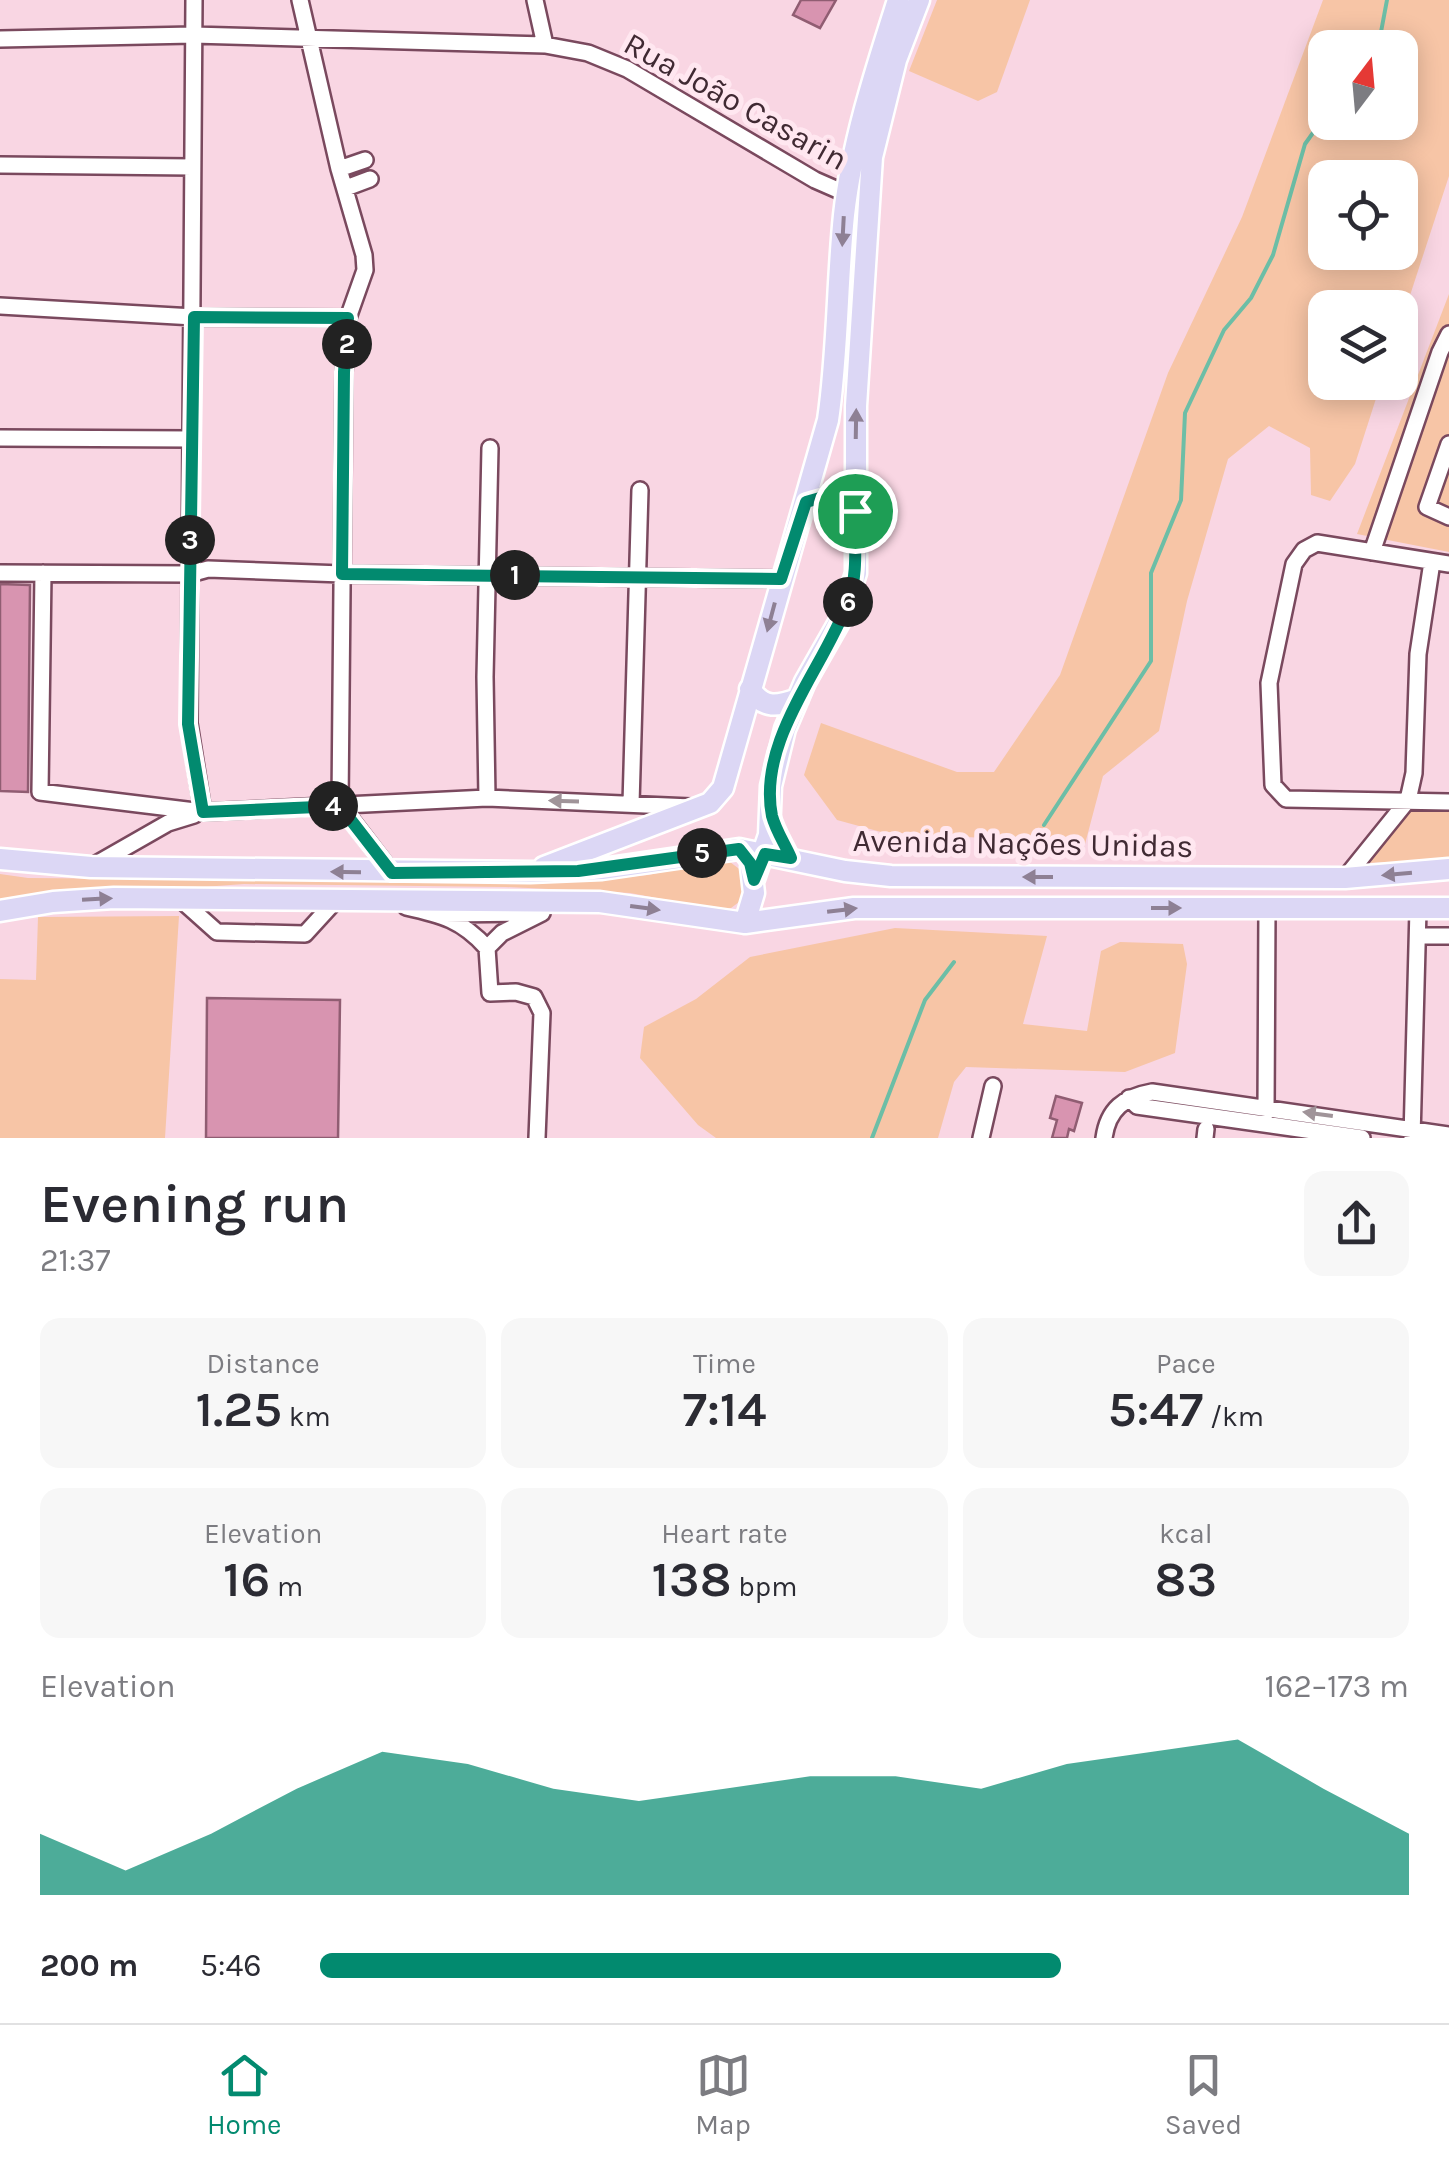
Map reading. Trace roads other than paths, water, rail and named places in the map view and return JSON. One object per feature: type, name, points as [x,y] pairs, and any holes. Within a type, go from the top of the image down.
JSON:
[{"type":"main road","points":[[530,872],[710,803],[723,788],[828,420],[836,369],[847,194],[898,0]]},
{"type":"main road","points":[[754,880],[769,835],[770,786],[785,729],[848,601],[856,573],[856,406],[872,158],[896,60],[919,0]]},
{"type":"main road","points":[[806,502],[834,494],[855,511]]},
{"type":"main road","points":[[750,690],[758,700],[777,706],[798,699]]},
{"type":"main road","points":[[770,786],[772,815],[791,858]]},
{"type":"main road","points":[[739,849],[750,863],[754,880],[745,923]]},
{"type":"main road","name":"Avenida Nações Unidas","points":[[0,859],[91,867],[530,872],[602,869],[739,849],[844,871],[890,876],[1345,878],[1449,870]]},
{"type":"main road","points":[[1267,908],[1268,896],[1274,890],[1333,887],[1345,878]]},
{"type":"main road","name":"Avenida Nações Unidas","points":[[0,911],[84,900],[179,898],[600,902],[745,923],[854,908],[1449,908]]},
{"type":"street","points":[[194,0],[188,724],[203,812]]},
{"type":"street","points":[[300,0],[365,270],[348,318],[344,372],[340,806],[392,873]]},
{"type":"street","points":[[535,0],[544,45]]},
{"type":"street","name":"Rua João Casarin","points":[[0,39],[193,34],[307,36],[544,45],[588,53],[627,69],[815,180],[847,194]]},
{"type":"street","points":[[338,168],[365,160]]},
{"type":"street","points":[[0,166],[192,167]]},
{"type":"street","points":[[346,188],[370,180]]},
{"type":"street","points":[[0,306],[194,317],[348,318]]},
{"type":"street","points":[[1372,552],[1449,334]]},
{"type":"street","points":[[0,438],[190,440]]},
{"type":"street","points":[[1449,444],[1427,507],[1449,518]]},
{"type":"street","points":[[487,798],[490,448]]},
{"type":"street","points":[[630,804],[640,490]]},
{"type":"street","points":[[1449,564],[1317,544],[1304,550],[1294,564],[1268,683],[1273,784],[1286,799],[1449,802]]},
{"type":"street","points":[[1345,878],[1408,800],[1414,773],[1418,654],[1432,562]]},
{"type":"street","points":[[0,574],[190,574],[208,569],[781,579]]},
{"type":"street","points":[[44,574],[40,792],[203,812],[487,798],[697,807]]},
{"type":"street","points":[[91,867],[168,823],[203,812]]},
{"type":"street","points":[[179,898],[217,932],[305,934],[337,899]]},
{"type":"street","points":[[372,899],[436,914],[469,928],[487,948],[490,993],[516,992],[534,997],[542,1013],[536,1138]]},
{"type":"street","points":[[436,914],[542,912],[600,902]]},
{"type":"street","points":[[1265,1115],[1267,908]]},
{"type":"street","points":[[1412,1134],[1418,909]]},
{"type":"street","points":[[487,948],[502,933],[542,912]]},
{"type":"street","points":[[1418,936],[1449,936]]},
{"type":"street","points":[[981,1138],[993,1086]]},
{"type":"street","points":[[1104,1138],[1114,1109],[1129,1098],[1137,1106],[1449,1135]]},
{"type":"street","points":[[1265,1115],[1309,1135],[1362,1138]]},
{"type":"waterway","points":[[1381,30],[1387,0]]},
{"type":"waterway","points":[[1044,825],[1151,661],[1151,573],[1181,500],[1185,413],[1224,330],[1251,298],[1273,255],[1308,140]]},
{"type":"waterway","points":[[872,1138],[925,1000],[954,962]]}]
